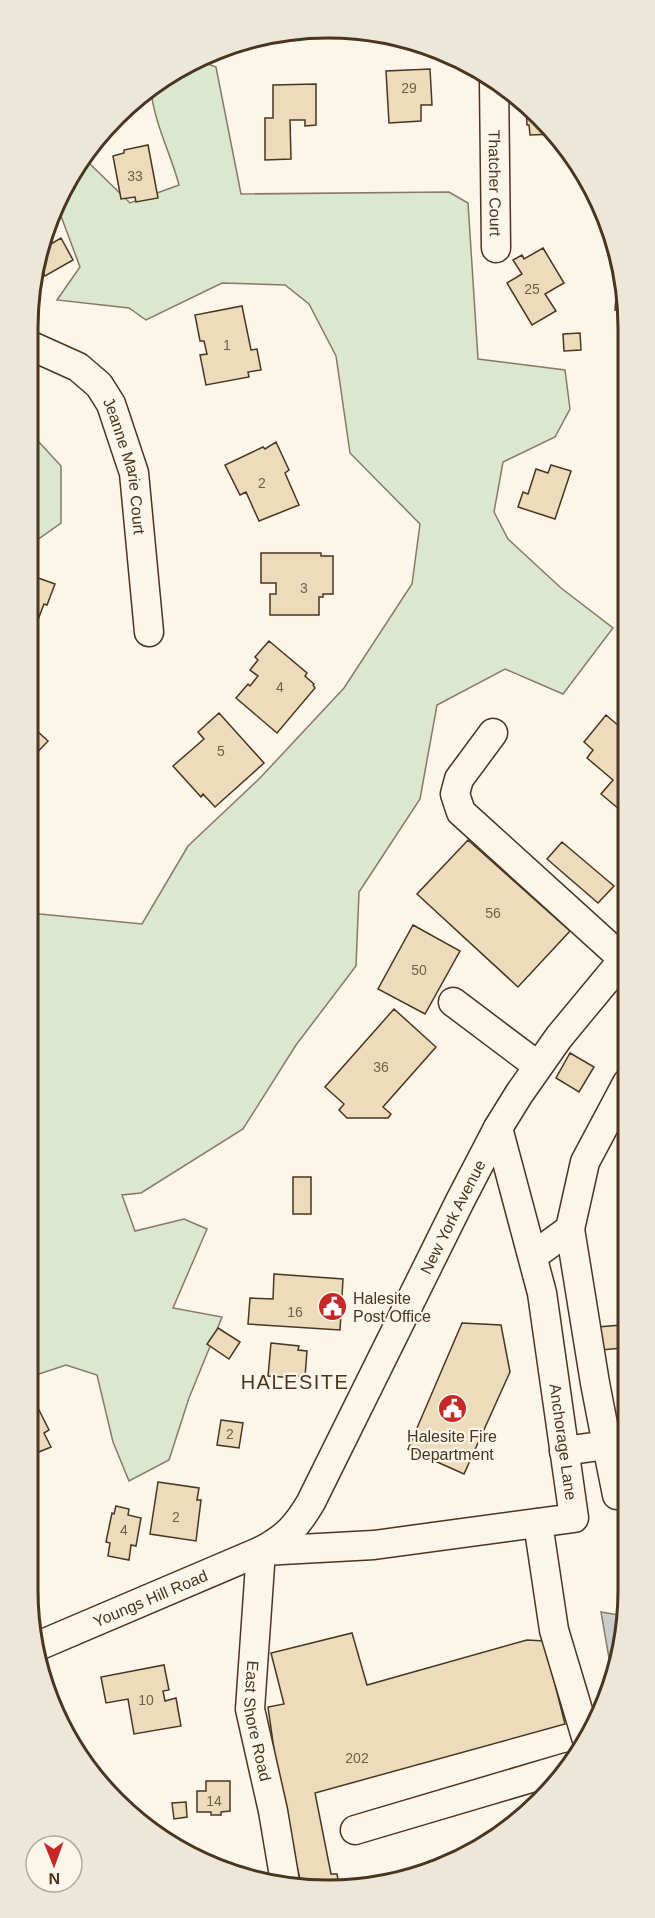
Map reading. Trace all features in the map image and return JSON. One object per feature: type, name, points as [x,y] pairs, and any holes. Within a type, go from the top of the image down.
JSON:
[{"type":"street","name":"Thatcher Court","points":[[494,90],[495,248]]},
{"type":"street","name":"Jeanne Marie Court","points":[[38,349],[78,367],[99,385],[111,404],[134,473],[149,632]]},
{"type":"street","points":[[493,733],[459,779],[455,794],[461,812],[618,951]]},
{"type":"street","name":"New York Avenue","points":[[261,1551],[285,1537],[303,1516],[311,1502],[498,1128],[538,1066],[618,965]]},
{"type":"street","points":[[453,1002],[538,1066]]},
{"type":"street","points":[[617,1495],[595,1383],[570,1229],[585,1162],[618,1100]]},
{"type":"street","name":"Anchorage Lane","points":[[261,1551],[374,1545],[574,1518],[542,1293],[498,1128]]},
{"type":"street","points":[[533,1256],[570,1229]]},
{"type":"street","points":[[564,1452],[607,1445]]},
{"type":"street","points":[[538,1523],[554,1630],[583,1728]]},
{"type":"street","name":"Youngs Hill Road","points":[[43,1644],[261,1551]]},
{"type":"street","name":"East Shore Road","points":[[261,1551],[250,1709],[273,1811],[284,1877]]},
{"type":"street","points":[[355,1830],[555,1771]]},
{"type":"green space","points":[[208,64],[216,67],[241,194],[449,192],[468,203],[478,359],[565,370],[570,409],[555,437],[503,462],[494,512],[508,539],[561,588],[613,628],[563,694],[505,669],[437,705],[420,799],[359,892],[356,966],[296,1045],[243,1129],[141,1193],[122,1195],[135,1231],[184,1219],[207,1229],[173,1308],[222,1317],[189,1398],[169,1460],[129,1481],[113,1442],[97,1375],[66,1365],[38,1374],[38,914],[142,924],[188,846],[260,778],[344,688],[412,584],[420,524],[350,453],[336,356],[309,304],[285,285],[222,283],[146,320],[129,308],[57,300],[80,267],[61,215],[67,199],[89,163],[130,203],[179,185],[152,96],[199,67]]},
{"type":"green space","points":[[38,441],[61,466],[61,523],[38,539]]},
{"type":"shaded area","points":[[601,1612],[616,1615],[609,1658]]},
{"type":"building","points":[[430,69],[432,105],[421,105],[421,121],[389,123],[386,71]]},
{"type":"building","points":[[316,84],[316,125],[305,126],[305,120],[290,120],[291,159],[265,160],[265,118],[273,118],[273,85]]},
{"type":"building","points":[[526,116],[545,134],[530,135],[529,125],[527,125]]},
{"type":"building","points":[[148,145],[158,198],[136,202],[135,197],[121,199],[113,156],[124,153],[124,150]]},
{"type":"building","points":[[61,238],[73,260],[45,276],[43,272],[49,245]]},
{"type":"building","points":[[543,248],[564,283],[545,294],[556,311],[532,325],[507,283],[522,274],[513,260],[522,255],[524,259]]},
{"type":"building","points":[[242,306],[251,350],[257,349],[261,370],[248,372],[249,377],[206,385],[200,355],[207,354],[204,341],[200,341],[195,315]]},
{"type":"building","points":[[580,333],[581,350],[564,351],[563,334]]},
{"type":"building","points":[[276,442],[289,470],[285,473],[299,505],[259,521],[246,492],[240,495],[225,465],[263,447],[265,449]]},
{"type":"building","points":[[551,465],[571,471],[555,519],[518,507],[523,492],[528,494],[536,469],[548,473]]},
{"type":"building","points":[[261,553],[321,553],[321,556],[333,556],[333,594],[323,594],[323,597],[319,597],[319,615],[270,615],[270,594],[276,594],[276,583],[261,583]]},
{"type":"building","points":[[38,578],[55,584],[47,605],[44,604],[38,620]]},
{"type":"building","points":[[269,641],[307,673],[305,676],[315,688],[277,733],[236,698],[258,676],[250,670],[258,660],[255,657]]},
{"type":"building","points":[[219,713],[264,763],[215,807],[203,794],[201,797],[173,766],[204,739],[198,732]]},
{"type":"building","points":[[606,715],[618,725],[618,808],[601,794],[613,780],[587,758],[593,750],[584,742]]},
{"type":"building","points":[[38,732],[48,741],[38,751]]},
{"type":"building","points":[[468,840],[570,931],[518,987],[417,894]]},
{"type":"building","points":[[562,842],[614,886],[598,903],[547,859]]},
{"type":"building","points":[[413,925],[460,951],[425,1014],[378,989]]},
{"type":"building","points":[[394,1009],[436,1047],[383,1107],[391,1114],[388,1118],[347,1118],[339,1110],[344,1104],[325,1087]]},
{"type":"building","points":[[570,1053],[594,1067],[579,1092],[556,1078]]},
{"type":"building","points":[[293,1177],[311,1177],[311,1214],[293,1214]]},
{"type":"building","points":[[274,1274],[343,1279],[340,1330],[248,1324],[250,1298],[273,1299]]},
{"type":"building","points":[[462,1323],[501,1325],[510,1372],[464,1474],[408,1449]]},
{"type":"building","points":[[618,1325],[618,1348],[600,1350],[598,1327]]},
{"type":"building","points":[[218,1328],[240,1342],[229,1359],[207,1344]]},
{"type":"building","points":[[271,1343],[299,1346],[298,1350],[307,1351],[305,1377],[268,1376]]},
{"type":"building","points":[[38,1410],[49,1430],[44,1433],[51,1447],[38,1452]]},
{"type":"building","points":[[221,1420],[243,1423],[239,1448],[217,1445]]},
{"type":"building","points":[[158,1482],[199,1488],[197,1500],[201,1500],[196,1541],[150,1534]]},
{"type":"building","points":[[116,1506],[129,1509],[128,1515],[141,1518],[136,1546],[131,1545],[129,1560],[108,1556],[110,1543],[106,1542],[112,1513],[114,1514]]},
{"type":"building","points":[[352,1633],[367,1685],[527,1640],[544,1641],[565,1724],[315,1793],[331,1874],[337,1874],[338,1880],[300,1879],[281,1799],[268,1707],[284,1704],[271,1653]]},
{"type":"building","points":[[164,1665],[169,1690],[163,1691],[165,1701],[176,1698],[181,1726],[134,1734],[128,1699],[106,1703],[101,1677]]},
{"type":"building","points":[[206,1781],[230,1781],[230,1811],[221,1812],[221,1815],[197,1812],[197,1791],[206,1791]]},
{"type":"building","points":[[186,1802],[187,1817],[174,1819],[172,1803]]},
{"type":"place","name":"Halesite Post Office","points":[[332,1307]]},
{"type":"place","name":"Halesite Fire Department","points":[[452,1408]]},
{"type":"district","name":"HALESITE","points":[[295,1382]]}]
